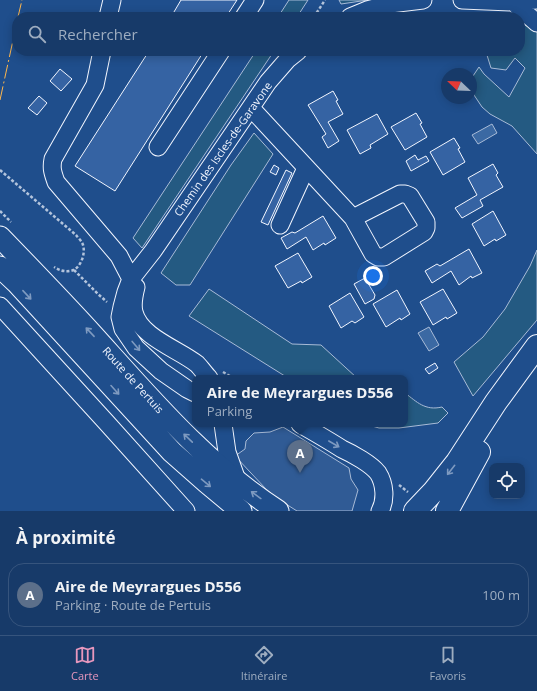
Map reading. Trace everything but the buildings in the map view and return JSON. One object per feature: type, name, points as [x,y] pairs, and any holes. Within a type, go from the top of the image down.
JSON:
[{"type":"highway","points":[[415,511],[434,491],[457,462],[496,402],[537,346]]},
{"type":"highway","points":[[447,511],[482,446],[537,366]]},
{"type":"main road","name":"Route de Pertuis","points":[[0,237],[169,419],[211,460],[238,483],[278,511]]},
{"type":"main road","name":"Route de Pertuis","points":[[0,267],[16,282],[172,452],[241,511]]},
{"type":"street","points":[[109,12],[112,0]]},
{"type":"street","points":[[247,12],[255,0]]},
{"type":"street","points":[[362,12],[390,4],[423,0]]},
{"type":"street","points":[[462,0],[513,2],[537,0]]},
{"type":"street","points":[[513,2],[524,12]]},
{"type":"street","points":[[525,12],[537,23]]},
{"type":"street","points":[[101,56],[95,85],[53,159],[51,166],[56,182],[119,256],[131,279]]},
{"type":"street","points":[[158,147],[218,56]]},
{"type":"street","name":"Chemin des Iscles-de-Garavone","points":[[152,251],[268,82],[292,56]]},
{"type":"street","points":[[251,108],[353,218]]},
{"type":"street","points":[[280,225],[306,168]]},
{"type":"street","points":[[152,251],[131,279],[126,292],[120,317],[123,329],[136,348],[161,371],[192,392]]},
{"type":"street","points":[[152,251],[137,282],[133,298],[134,312],[140,324],[148,333],[197,364],[206,375]]},
{"type":"street","points":[[0,306],[186,511]]},
{"type":"street","points":[[223,427],[227,452],[238,483]]},
{"type":"street","points":[[305,427],[363,460],[377,472],[382,481],[384,495],[383,505],[380,511]]},
{"type":"path","points":[[317,12],[325,0]]},
{"type":"path","points":[[0,170],[76,234],[83,244],[84,251],[83,258],[74,270],[98,294],[121,313]]},
{"type":"shaded area","points":[[289,0],[308,0],[300,12],[281,12]]},
{"type":"shaded area","points":[[339,0],[368,0],[341,4]]},
{"type":"shaded area","points":[[525,25],[537,32],[537,154],[512,126],[490,114],[482,107],[477,100],[477,70],[479,67],[484,74],[509,97],[525,68],[515,58],[506,70],[491,68],[487,56],[525,56]]},
{"type":"shaded area","points":[[253,56],[271,56],[142,248],[133,238]]},
{"type":"shaded area","points":[[492,124],[497,133],[478,144],[472,135]]},
{"type":"shaded area","points":[[254,133],[273,154],[190,285],[176,285],[161,273],[231,165]]},
{"type":"shaded area","points":[[537,250],[537,320],[473,396],[454,362],[483,337],[505,309],[530,266]]},
{"type":"shaded area","points":[[209,289],[292,344],[321,345],[354,375],[283,375],[189,316]]},
{"type":"shaded area","points":[[429,327],[439,345],[429,351],[418,333]]},
{"type":"shaded area","points":[[408,395],[426,407],[442,407],[448,413],[438,423],[408,427]]},
{"type":"shaded area","points":[[283,427],[349,468],[351,479],[358,490],[352,511],[297,511],[278,499],[266,489],[235,456],[245,449],[246,441],[254,433],[270,432]]},
{"type":"shaded area","points":[[376,427],[407,427],[399,428]]},
{"type":"power","points":[[19,12],[22,0]]},
{"type":"power","points":[[0,100],[12,45]]},
{"type":"place","name":"Aire de Meyrargues D556","points":[[300,473]]}]
